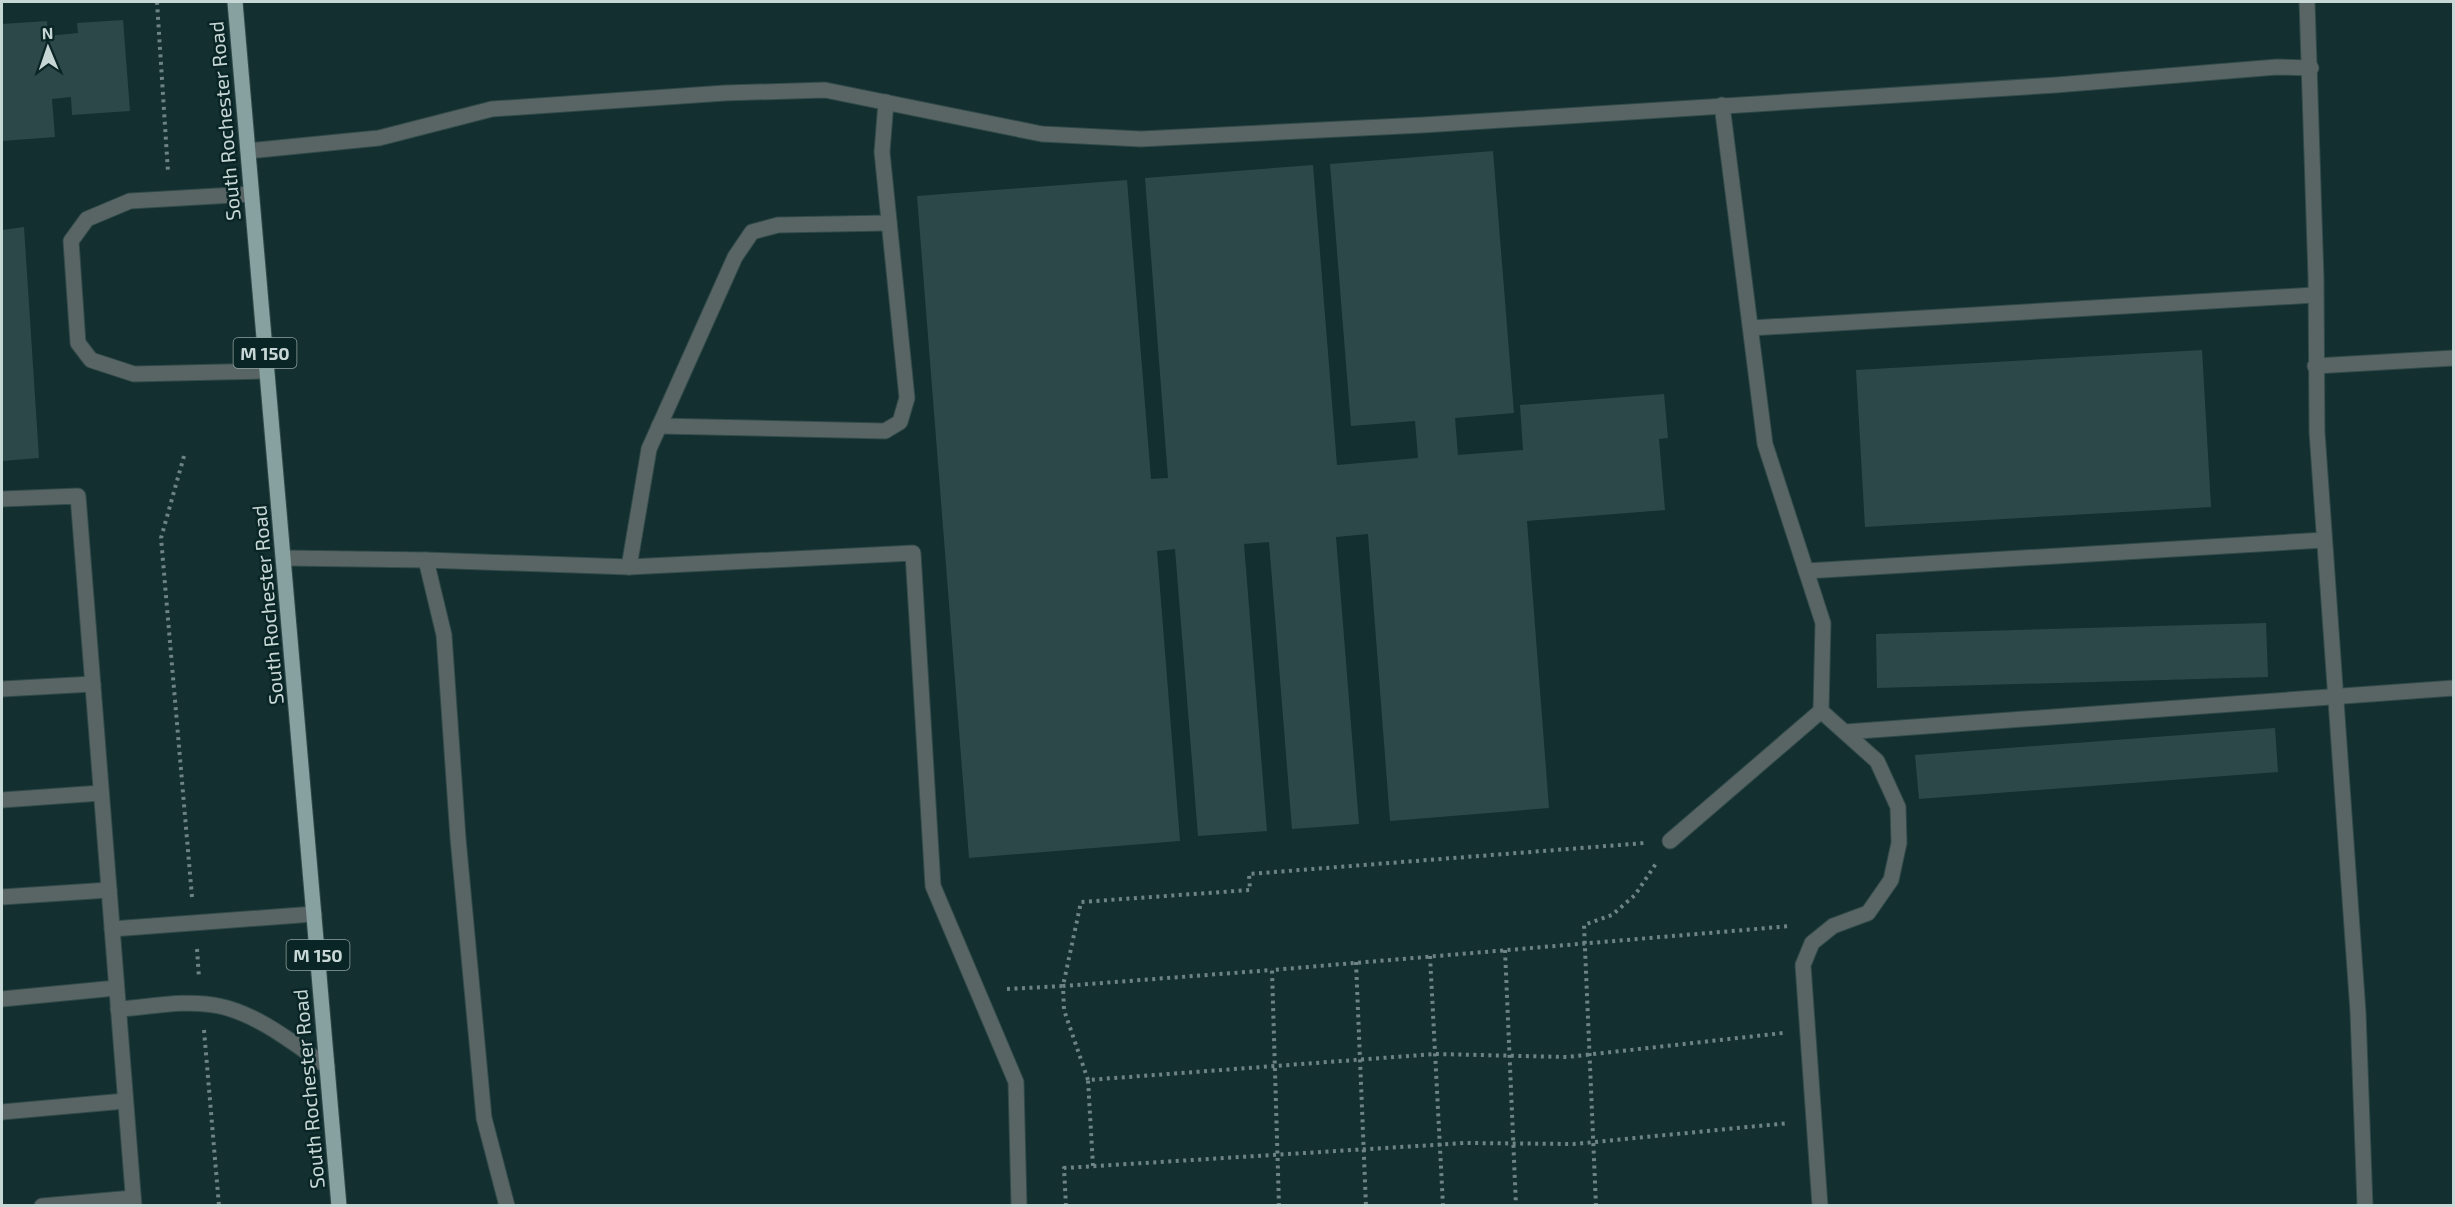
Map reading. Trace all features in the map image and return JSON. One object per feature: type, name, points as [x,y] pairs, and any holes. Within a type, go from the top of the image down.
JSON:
[{"type":"main road","name":"South Rochester Road","points":[[235,2],[339,1206]]},
{"type":"lane","points":[[2307,2],[2311,68],[2315,366],[2324,540],[2358,1012],[2365,1206]]},
{"type":"lane","points":[[249,151],[379,138],[492,109],[725,93],[825,90],[1042,134],[1141,139],[1423,125],[2056,85],[2277,67],[2311,68]]},
{"type":"lane","points":[[659,426],[885,431],[900,422],[907,398],[882,152],[886,102]]},
{"type":"lane","points":[[1670,842],[1821,711],[1823,623],[1765,444],[1722,105]]},
{"type":"lane","points":[[251,194],[130,201],[87,219],[71,241],[78,343],[91,360],[134,374],[266,371]]},
{"type":"lane","points":[[629,567],[649,449],[735,257],[752,232],[778,225],[889,223]]},
{"type":"lane","points":[[1751,328],[2314,295]]},
{"type":"lane","points":[[2315,366],[2454,358]]},
{"type":"lane","points":[[2,499],[78,496],[133,1202],[42,1206]]},
{"type":"lane","points":[[1806,571],[2324,540]]},
{"type":"lane","points":[[284,558],[629,567],[912,553],[933,886],[1016,1082],[1019,1206]]},
{"type":"lane","points":[[426,560],[444,635],[458,838],[484,1118],[507,1206]]},
{"type":"lane","points":[[2,689],[93,684]]},
{"type":"lane","points":[[1845,732],[2454,688]]},
{"type":"lane","points":[[1820,1206],[1803,965],[1812,943],[1833,926],[1868,913],[1891,880],[1899,843],[1898,807],[1877,761],[1821,711]]},
{"type":"lane","points":[[2,800],[101,793]]},
{"type":"lane","points":[[2,897],[109,890]]},
{"type":"lane","points":[[112,929],[314,914]]},
{"type":"lane","points":[[2,999],[117,988]]},
{"type":"lane","points":[[118,1009],[187,1004],[219,1006],[238,1012],[265,1026],[327,1066]]},
{"type":"lane","points":[[2,1112],[126,1101]]},
{"type":"path","points":[[157,2],[168,170]]},
{"type":"path","points":[[184,456],[161,538],[193,901]]},
{"type":"path","points":[[1596,1206],[1584,925],[1612,915],[1635,895],[1670,842]]},
{"type":"path","points":[[1093,1166],[1088,1080],[1064,1010],[1063,986],[1081,902],[1250,890],[1249,874],[1670,842]]},
{"type":"path","points":[[978,990],[1272,970],[1798,925]]},
{"type":"path","points":[[196,944],[200,989]]},
{"type":"path","points":[[1505,950],[1516,1206]]},
{"type":"path","points":[[1430,956],[1443,1206]]},
{"type":"path","points":[[1356,962],[1366,1206]]},
{"type":"path","points":[[1272,970],[1279,1206]]},
{"type":"path","points":[[203,1019],[219,1206]]},
{"type":"path","points":[[1088,1080],[1435,1054],[1567,1057],[1807,1030]]},
{"type":"path","points":[[1066,1206],[1064,1168],[1440,1144],[1593,1143],[1814,1121]]},
{"type":"building","points":[[123,20],[130,111],[72,115],[71,97],[52,99],[55,137],[2,141],[2,24],[47,21],[48,36],[78,33],[77,23]]},
{"type":"building","points":[[1493,151],[1514,413],[1455,418],[1458,455],[1523,450],[1520,405],[1664,394],[1668,438],[1659,439],[1665,510],[1527,521],[1549,808],[1390,821],[1368,534],[1336,537],[1359,824],[1292,829],[1269,542],[1244,544],[1267,831],[1198,836],[1175,549],[1157,551],[1180,841],[969,858],[917,196],[1127,180],[1151,479],[1168,478],[1145,178],[1313,165],[1337,465],[1418,458],[1415,421],[1351,426],[1330,164]]},
{"type":"building","points":[[24,227],[39,458],[2,461],[2,230]]},
{"type":"building","points":[[2202,350],[2211,507],[1865,527],[1856,370]]},
{"type":"building","points":[[2266,623],[2268,677],[1877,688],[1876,634]]},
{"type":"building","points":[[2275,728],[2278,772],[1919,799],[1915,755]]}]
